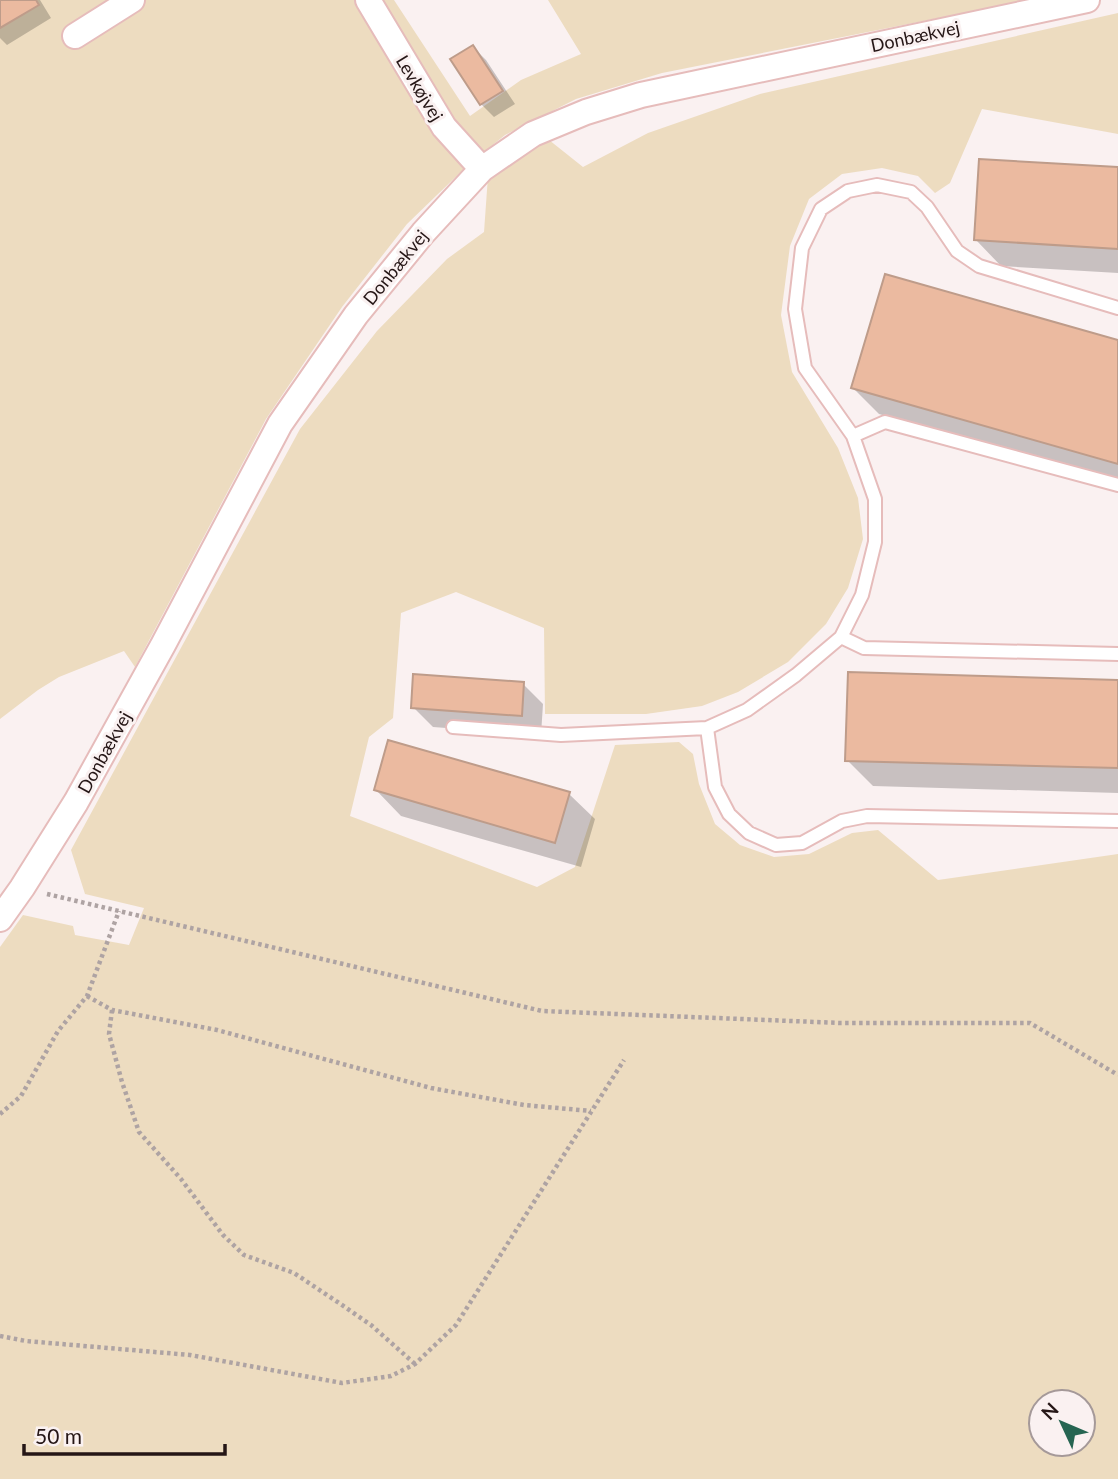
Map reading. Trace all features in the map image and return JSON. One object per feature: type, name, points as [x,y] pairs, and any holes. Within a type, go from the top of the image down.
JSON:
[{"type":"street","points":[[75,36],[132,0]]},
{"type":"street","name":"Levkøjvej","points":[[368,0],[444,127],[482,169]]},
{"type":"street","name":"Donbækvej","points":[[0,919],[76,802],[143,682],[279,424],[356,315],[423,233],[482,169],[533,134],[586,112],[640,95],[1087,0]]},
{"type":"lane","points":[[453,727],[561,735],[706,728],[747,710],[796,675],[841,637],[862,595],[875,542],[874,499],[853,436],[805,368],[795,309],[803,248],[821,209],[848,191],[877,185],[911,192],[927,207],[957,251],[979,266],[1118,308]]},
{"type":"lane","points":[[853,436],[885,422],[1118,485]]},
{"type":"lane","points":[[841,637],[864,648],[1118,654]]},
{"type":"lane","points":[[706,728],[715,787],[729,814],[749,833],[776,845],[802,843],[842,821],[867,816],[1118,821]]},
{"type":"path","points":[[22,888],[542,1011],[841,1023],[1030,1023],[1118,1074]]},
{"type":"path","points":[[0,1114],[21,1096],[58,1031],[88,996],[119,911]]},
{"type":"path","points":[[88,996],[112,1010],[217,1030],[431,1088],[524,1105],[591,1111]]},
{"type":"path","points":[[112,1010],[109,1034],[139,1132],[181,1179],[223,1234],[244,1255],[294,1273],[339,1303],[371,1325],[415,1364]]},
{"type":"path","points":[[0,1336],[26,1341],[190,1355],[342,1383],[391,1376],[415,1364],[456,1325],[624,1059]]},
{"type":"shaded area","points":[[0,0],[394,0],[470,116],[521,80],[581,54],[548,0],[1029,0],[662,73],[576,99],[505,135],[468,165],[407,224],[342,307],[266,419],[135,667],[124,651],[59,677],[0,719]]},
{"type":"shaded area","points":[[1118,13],[1118,134],[982,109],[950,183],[935,193],[918,176],[882,168],[842,174],[809,199],[790,246],[781,315],[792,372],[838,448],[858,498],[863,539],[848,588],[826,624],[788,662],[738,692],[702,706],[646,714],[545,714],[544,628],[456,592],[401,613],[393,718],[369,737],[350,816],[537,887],[575,867],[615,745],[679,742],[693,754],[699,784],[715,824],[740,845],[774,857],[809,854],[852,833],[878,830],[938,880],[1118,854],[1118,1479],[0,1479],[0,947],[23,915],[73,926],[75,935],[129,945],[144,908],[85,894],[71,850],[300,429],[377,331],[447,259],[484,232],[488,176],[539,132],[583,167],[648,133],[760,94]]},
{"type":"building","points":[[0,0],[36,0],[39,5],[0,28]]},
{"type":"building","points":[[473,45],[503,91],[480,105],[450,59]]},
{"type":"building","points":[[979,159],[1118,167],[1118,249],[974,240]]},
{"type":"building","points":[[885,274],[1118,340],[1118,464],[851,388]]},
{"type":"building","points":[[848,672],[1118,680],[1118,768],[845,761]]},
{"type":"building","points":[[413,674],[524,682],[522,716],[411,708]]},
{"type":"building","points":[[388,740],[570,792],[555,843],[374,790]]}]
